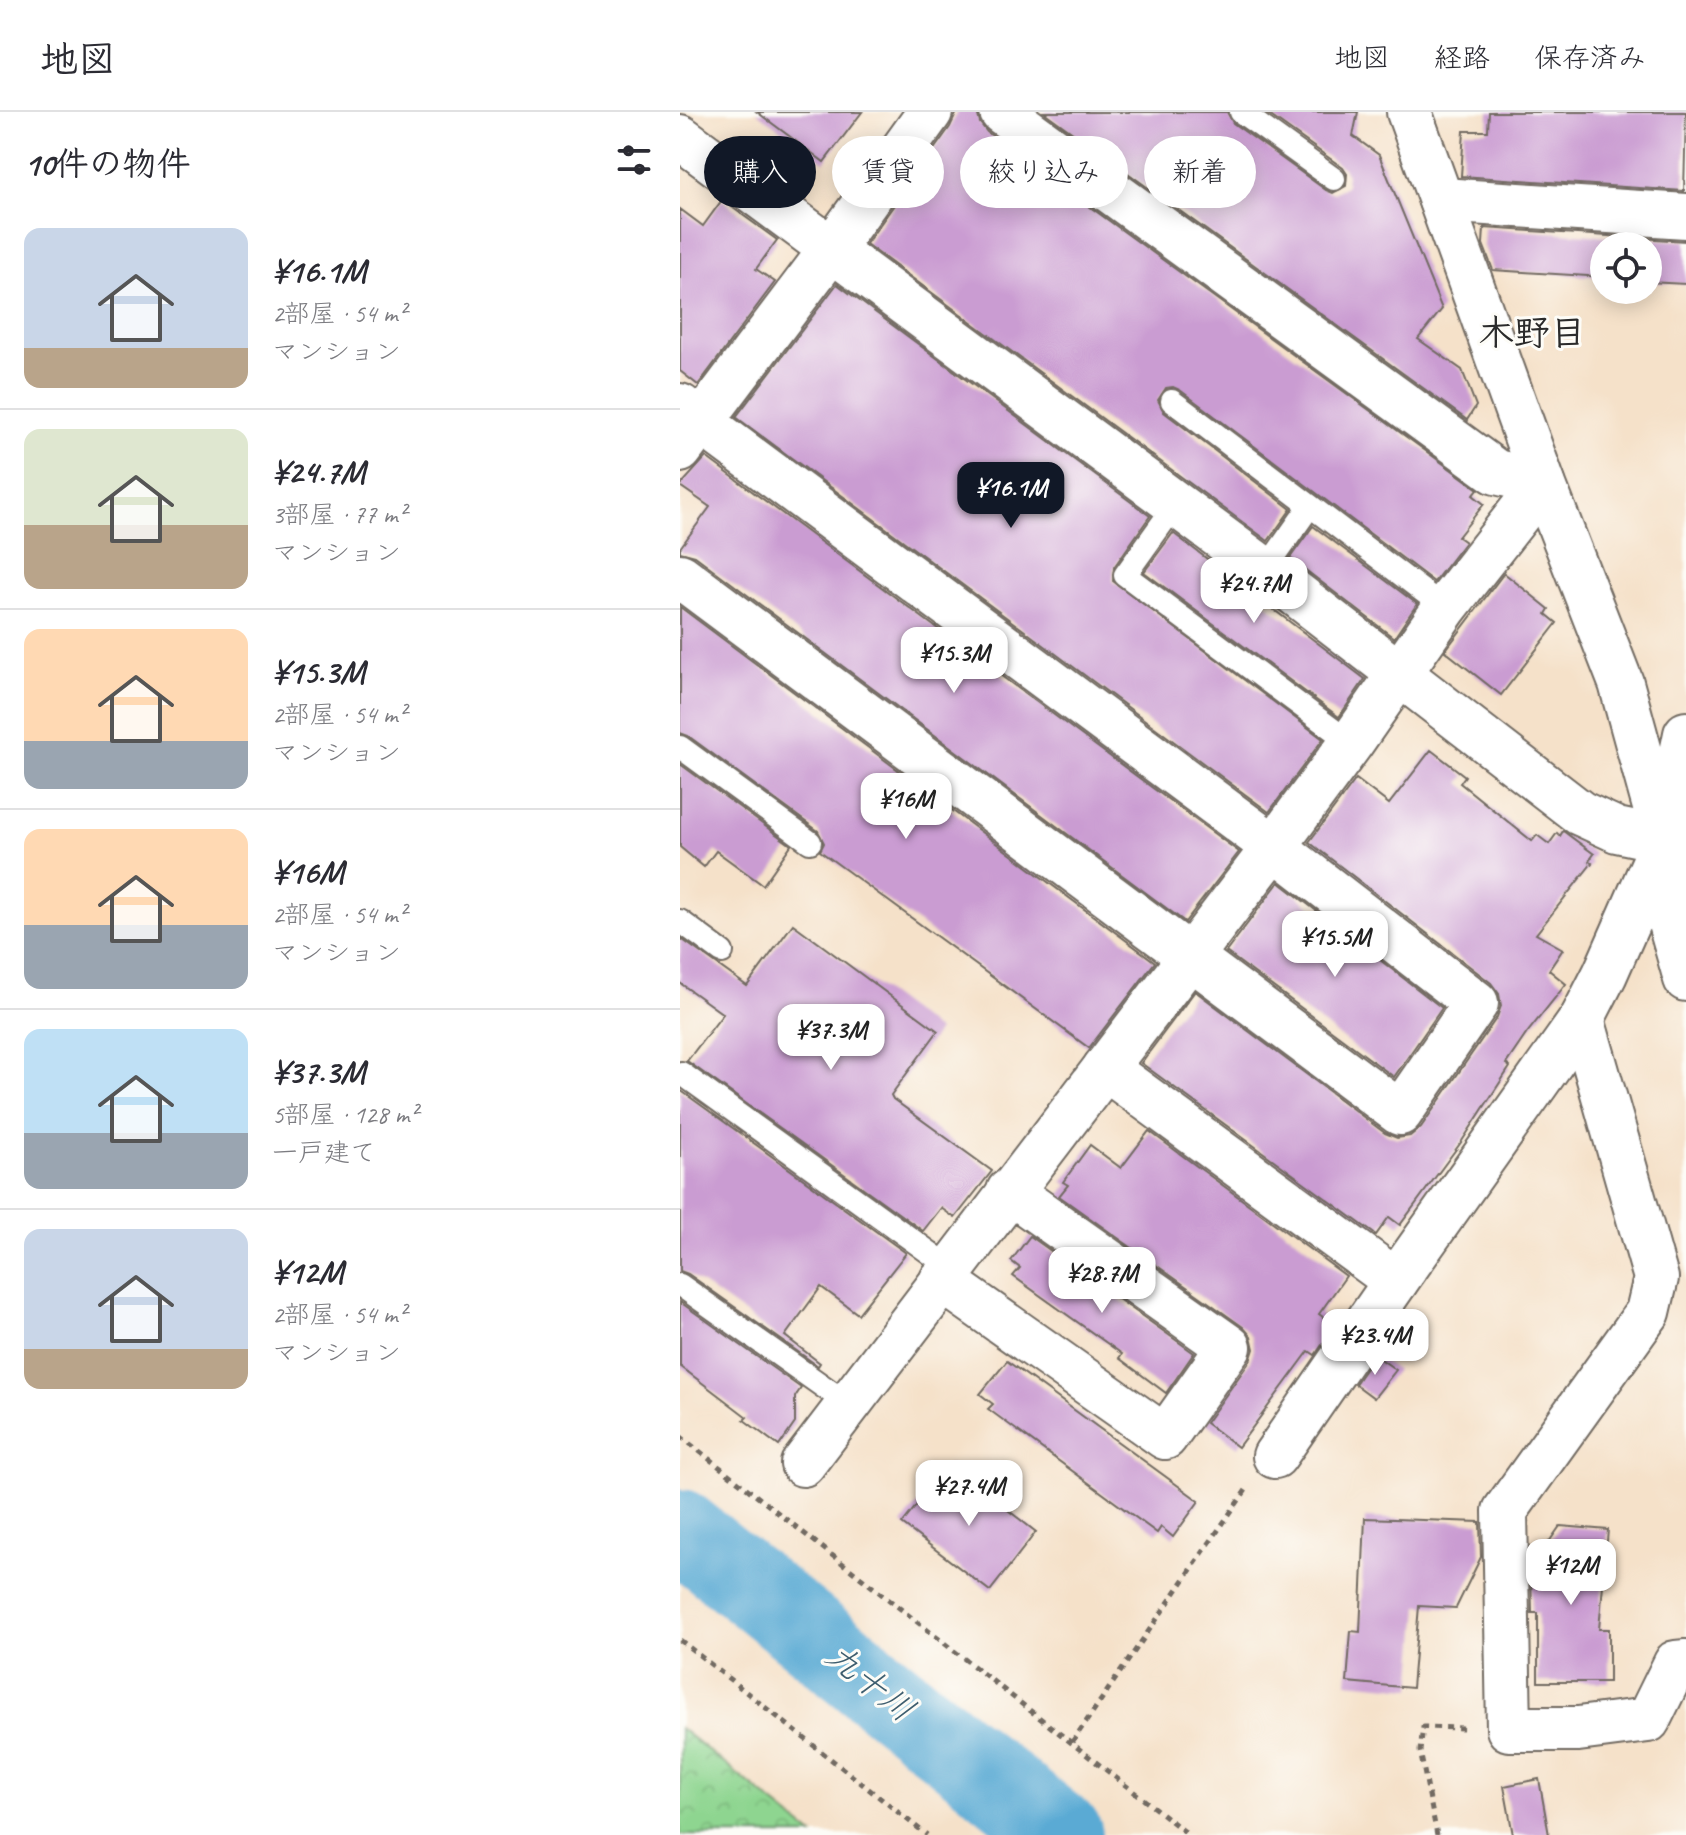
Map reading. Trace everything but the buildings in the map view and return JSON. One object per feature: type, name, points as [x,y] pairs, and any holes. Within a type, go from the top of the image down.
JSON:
[{"type":"street","points":[[680,576],[1400,1113],[1476,1003],[1274,847],[687,426],[831,250],[930,112]]},
{"type":"street","points":[[1002,112],[1496,472],[1543,483]]},
{"type":"street","points":[[1275,1456],[1582,1019],[1675,847],[1621,683],[1543,483],[1409,112]]},
{"type":"street","points":[[680,137],[1401,672],[1580,813],[1617,830],[1675,847]]},
{"type":"street","points":[[1441,200],[1686,216]]},
{"type":"street","points":[[803,1464],[1274,847],[1445,608],[1543,483]]},
{"type":"street","points":[[1686,734],[1675,847],[1664,902],[1686,979]]},
{"type":"street","points":[[1582,1019],[1656,1278],[1648,1312],[1505,1511],[1509,1729],[1578,1729],[1648,1720],[1676,1663],[1686,1662]]},
{"type":"street","points":[[1105,1068],[1396,1281]]},
{"type":"street","points":[[946,1274],[1165,1437],[1229,1347],[1009,1191]]},
{"type":"lane","points":[[1241,112],[1334,179]]},
{"type":"lane","points":[[1172,401],[1445,608]]},
{"type":"lane","points":[[1176,504],[1125,575],[1351,743]]},
{"type":"lane","points":[[1265,570],[1310,506]]},
{"type":"lane","points":[[680,747],[810,842]]},
{"type":"lane","points":[[680,921],[722,952]]},
{"type":"lane","points":[[681,1073],[946,1274]]},
{"type":"lane","points":[[680,1285],[848,1404]]},
{"type":"path","points":[[680,1436],[1189,1835]]},
{"type":"path","points":[[1072,1742],[1255,1476],[1275,1456]]},
{"type":"path","points":[[680,1640],[927,1835]]},
{"type":"path","points":[[1437,1835],[1420,1751],[1423,1727],[1509,1729]]},
{"type":"green space","points":[[680,1728],[813,1835],[680,1835]]},
{"type":"waterway","name":"九十川","points":[[680,1530],[1062,1835]]},
{"type":"district","name":"木野目","points":[[1532,332]]}]
